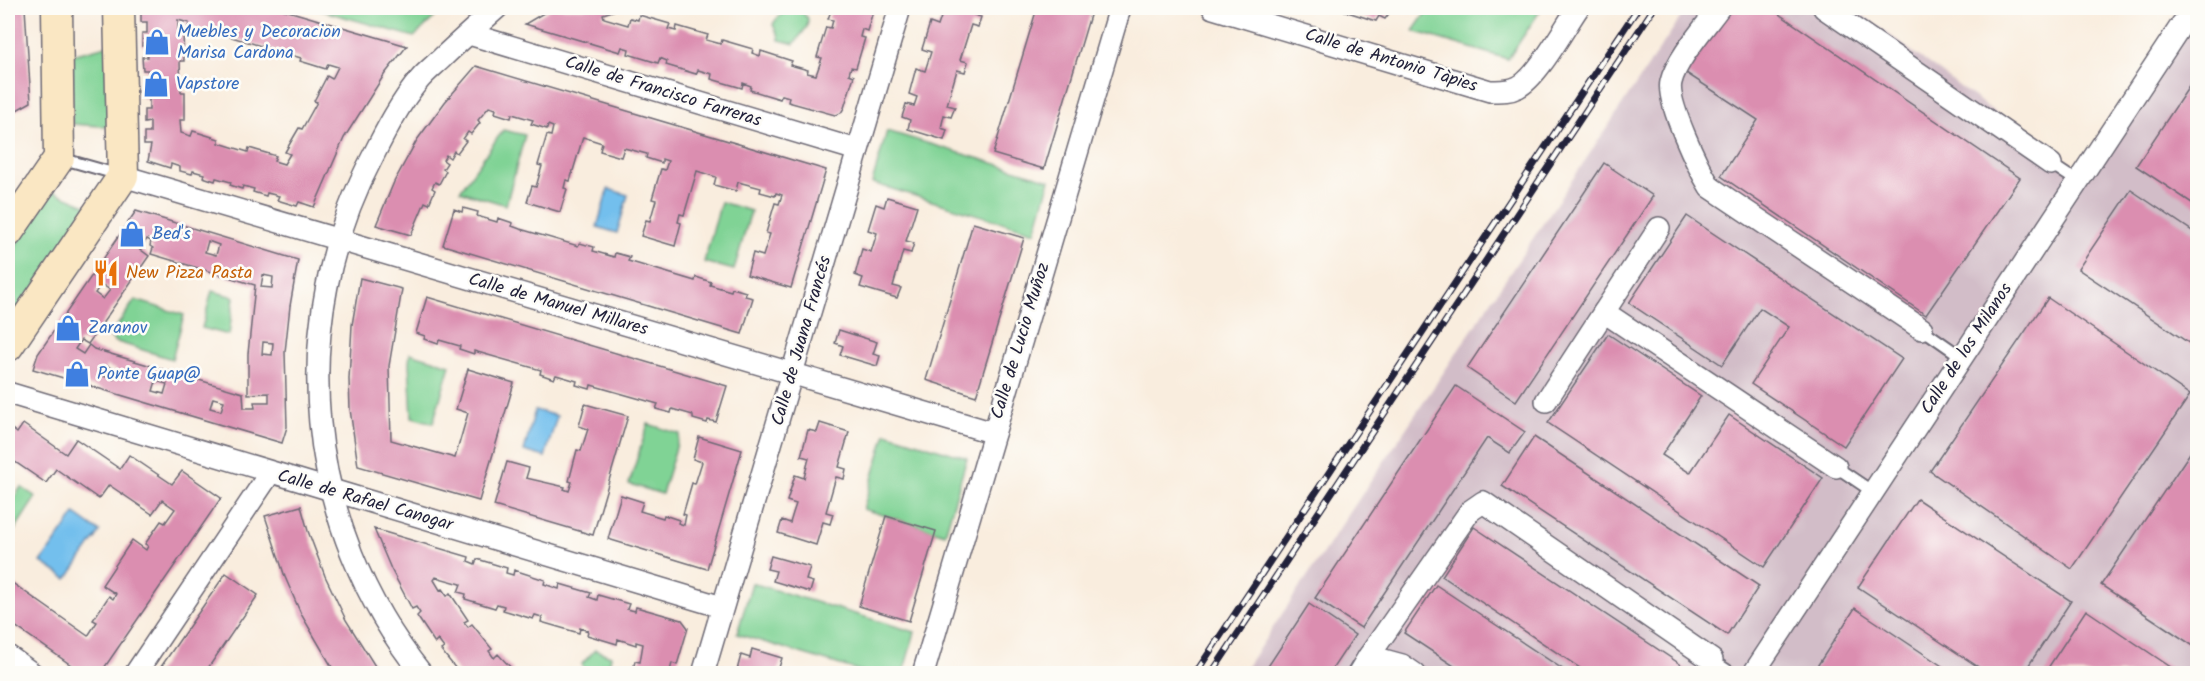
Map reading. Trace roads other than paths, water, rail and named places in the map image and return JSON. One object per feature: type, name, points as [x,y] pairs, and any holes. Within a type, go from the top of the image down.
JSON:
[{"type":"street","points":[[8,232],[59,158],[57,8]]},
{"type":"street","points":[[8,346],[123,176],[119,8]]},
{"type":"street","points":[[422,674],[409,658],[377,605],[348,545],[331,491],[318,422],[318,361],[323,300],[337,240],[358,184],[387,129],[420,78],[497,8]]},
{"type":"street","name":"Calle de Juana Francés","points":[[703,674],[900,8]]},
{"type":"street","name":"Calle de Lucio Muñoz","points":[[923,674],[1120,8]]},
{"type":"street","name":"Calle de Antonio Tàpies","points":[[1213,8],[1490,91],[1506,92],[1519,87],[1532,76],[1578,8]]},
{"type":"street","points":[[1719,8],[1675,71],[1670,86],[1679,120],[1698,167],[1710,187],[1922,329]]},
{"type":"street","points":[[1824,8],[2051,164]]},
{"type":"street","name":"Calle de los Milanos","points":[[1753,674],[2078,182],[2190,22]]},
{"type":"street","name":"Calle de Francisco Farreras","points":[[469,34],[857,150]]},
{"type":"street","name":"Calle de Manuel Millares","points":[[123,176],[994,433]]},
{"type":"street","points":[[1546,401],[1659,228]]},
{"type":"street","points":[[1604,312],[1836,467]]},
{"type":"street","name":"Calle de Rafael Canogar","points":[[8,393],[723,607]]},
{"type":"street","points":[[135,674],[270,473]]},
{"type":"street","points":[[1364,665],[1470,511],[1483,502],[1712,660]]},
{"type":"street","points":[[8,656],[33,674]]},
{"type":"street","points":[[1364,665],[1402,665],[1414,674]]},
{"type":"lane","points":[[59,158],[123,176]]},
{"type":"lane","points":[[2051,164],[2078,182]]},
{"type":"lane","points":[[1922,329],[1962,357]]},
{"type":"lane","points":[[1836,467],[1873,492]]},
{"type":"lane","points":[[1712,660],[1733,674]]},
{"type":"water","points":[[608,189],[628,195],[617,233],[597,227]]},
{"type":"water","points":[[535,410],[557,416],[545,457],[524,451]]},
{"type":"water","points":[[75,514],[100,532],[67,579],[41,562]]},
{"type":"railway","points":[[1195,674],[1638,8]]},
{"type":"railway","points":[[1211,674],[1654,8]]},
{"type":"place","name":"Muebles y Decoracion Marisa Cardona","points":[[157,42]]},
{"type":"place","name":"Vapstore","points":[[156,84]]},
{"type":"place","name":"Bed's","points":[[132,234]]},
{"type":"place","name":"New Pizza Pasta","points":[[106,273]]},
{"type":"place","name":"Zaranov","points":[[68,328]]},
{"type":"place","name":"Ponte Guap@","points":[[77,374]]}]
